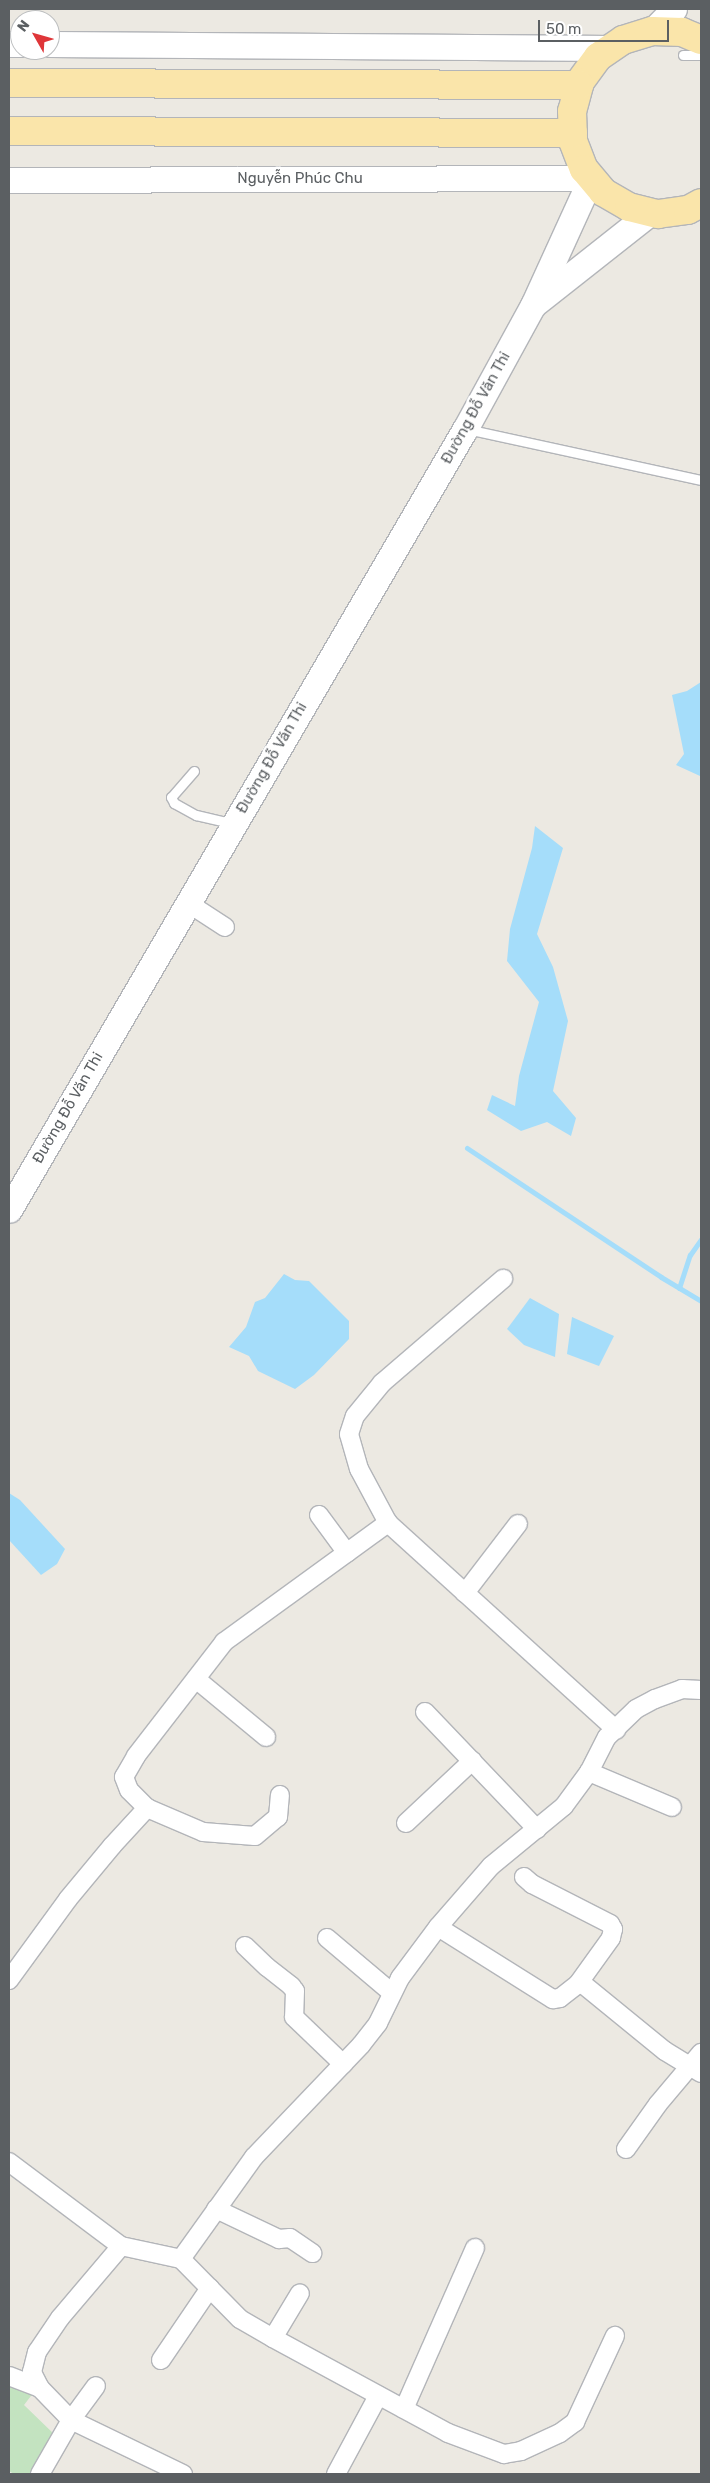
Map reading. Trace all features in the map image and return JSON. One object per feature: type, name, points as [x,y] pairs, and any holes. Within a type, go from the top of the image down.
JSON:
[{"type":"main road","points":[[692,47],[682,32],[652,31],[623,40],[598,57],[579,86],[572,111],[573,141],[584,169],[591,178],[603,192],[629,207],[658,214],[688,210],[701,203]]},
{"type":"main road","points":[[9,83],[579,86]]},
{"type":"main road","points":[[9,131],[573,133]]},
{"type":"street","points":[[652,31],[674,9]]},
{"type":"street","points":[[60,44],[611,48]]},
{"type":"street","name":"Nguyễn Phúc Chu","points":[[9,180],[591,178]]},
{"type":"street","name":"Đường Đỗ Văn Thi","points":[[9,1210],[465,429],[533,305],[591,178]]},
{"type":"street","name":"Đường Đỗ Văn Thi","points":[[533,305],[651,212]]},
{"type":"street","points":[[188,903],[226,927]]},
{"type":"street","points":[[503,1279],[382,1383],[355,1416],[349,1434],[359,1469],[388,1523],[616,1730]]},
{"type":"street","points":[[319,1515],[347,1553]]},
{"type":"street","points":[[280,1795],[278,1817],[255,1836],[203,1832],[147,1808],[129,1790],[124,1776],[136,1756],[224,1642],[388,1523]]},
{"type":"street","points":[[465,1592],[518,1524]]},
{"type":"street","points":[[196,1679],[266,1737]]},
{"type":"street","points":[[180,2259],[254,2157],[343,2064],[378,2023],[392,1993],[438,1926],[491,1866],[564,1806],[589,1772],[600,1747],[636,1709],[655,1699],[682,1689],[701,1690]]},
{"type":"street","points":[[425,1712],[537,1829]]},
{"type":"street","points":[[406,1824],[472,1762]]},
{"type":"street","points":[[589,1772],[672,1807]]},
{"type":"street","points":[[9,1980],[74,1892],[147,1808]]},
{"type":"street","points":[[438,1926],[553,1999],[566,1995],[578,1984],[611,1938],[613,1929],[610,1924],[532,1884],[524,1877]]},
{"type":"street","points":[[327,1938],[392,1993]]},
{"type":"street","points":[[245,1946],[291,1986],[295,1991],[294,2017],[343,2064]]},
{"type":"street","points":[[578,1984],[584,1985],[665,2052],[698,2064],[658,2104],[626,2150]]},
{"type":"street","points":[[9,2162],[121,2246],[180,2259],[240,2319],[272,2338],[448,2433],[504,2454],[521,2451],[560,2433],[575,2422],[615,2336]]},
{"type":"street","points":[[216,2210],[278,2239],[290,2238],[312,2253]]},
{"type":"street","points":[[121,2246],[60,2318],[37,2352],[32,2372],[40,2388],[71,2420],[183,2474]]},
{"type":"street","points":[[404,2409],[475,2248]]},
{"type":"street","points":[[160,2360],[210,2288]]},
{"type":"street","points":[[272,2338],[300,2293]]},
{"type":"street","points":[[9,2376],[40,2388]]},
{"type":"street","points":[[40,2474],[71,2420],[96,2386]]},
{"type":"street","points":[[336,2474],[378,2396]]},
{"type":"lane","points":[[692,47],[701,55]]},
{"type":"lane","points":[[465,429],[701,480]]},
{"type":"lane","points":[[194,771],[171,797],[174,803],[196,814],[234,823]]},
{"type":"green space","points":[[9,2383],[34,2392],[24,2405],[56,2436],[33,2474],[14,2474],[9,2471]]},
{"type":"water","points":[[701,682],[700,776],[676,765],[684,754],[672,695],[687,691]]},
{"type":"water","points":[[535,826],[563,848],[537,934],[553,967],[568,1021],[553,1091],[576,1118],[571,1136],[547,1122],[521,1131],[487,1110],[492,1095],[515,1106],[519,1076],[539,1002],[507,961],[510,929],[532,848]]},
{"type":"water","points":[[284,1274],[295,1280],[309,1281],[349,1321],[349,1339],[314,1375],[295,1389],[258,1371],[249,1356],[229,1347],[246,1327],[255,1302],[265,1298]]},
{"type":"water","points":[[530,1298],[559,1314],[555,1357],[524,1345],[507,1329]]},
{"type":"water","points":[[572,1317],[614,1336],[599,1366],[567,1354]]},
{"type":"water","points":[[9,1493],[20,1500],[65,1549],[57,1564],[41,1575],[9,1540]]},
{"type":"waterway","points":[[467,1148],[661,1277],[701,1301]]},
{"type":"waterway","points":[[679,1288],[690,1255],[701,1239]]}]
